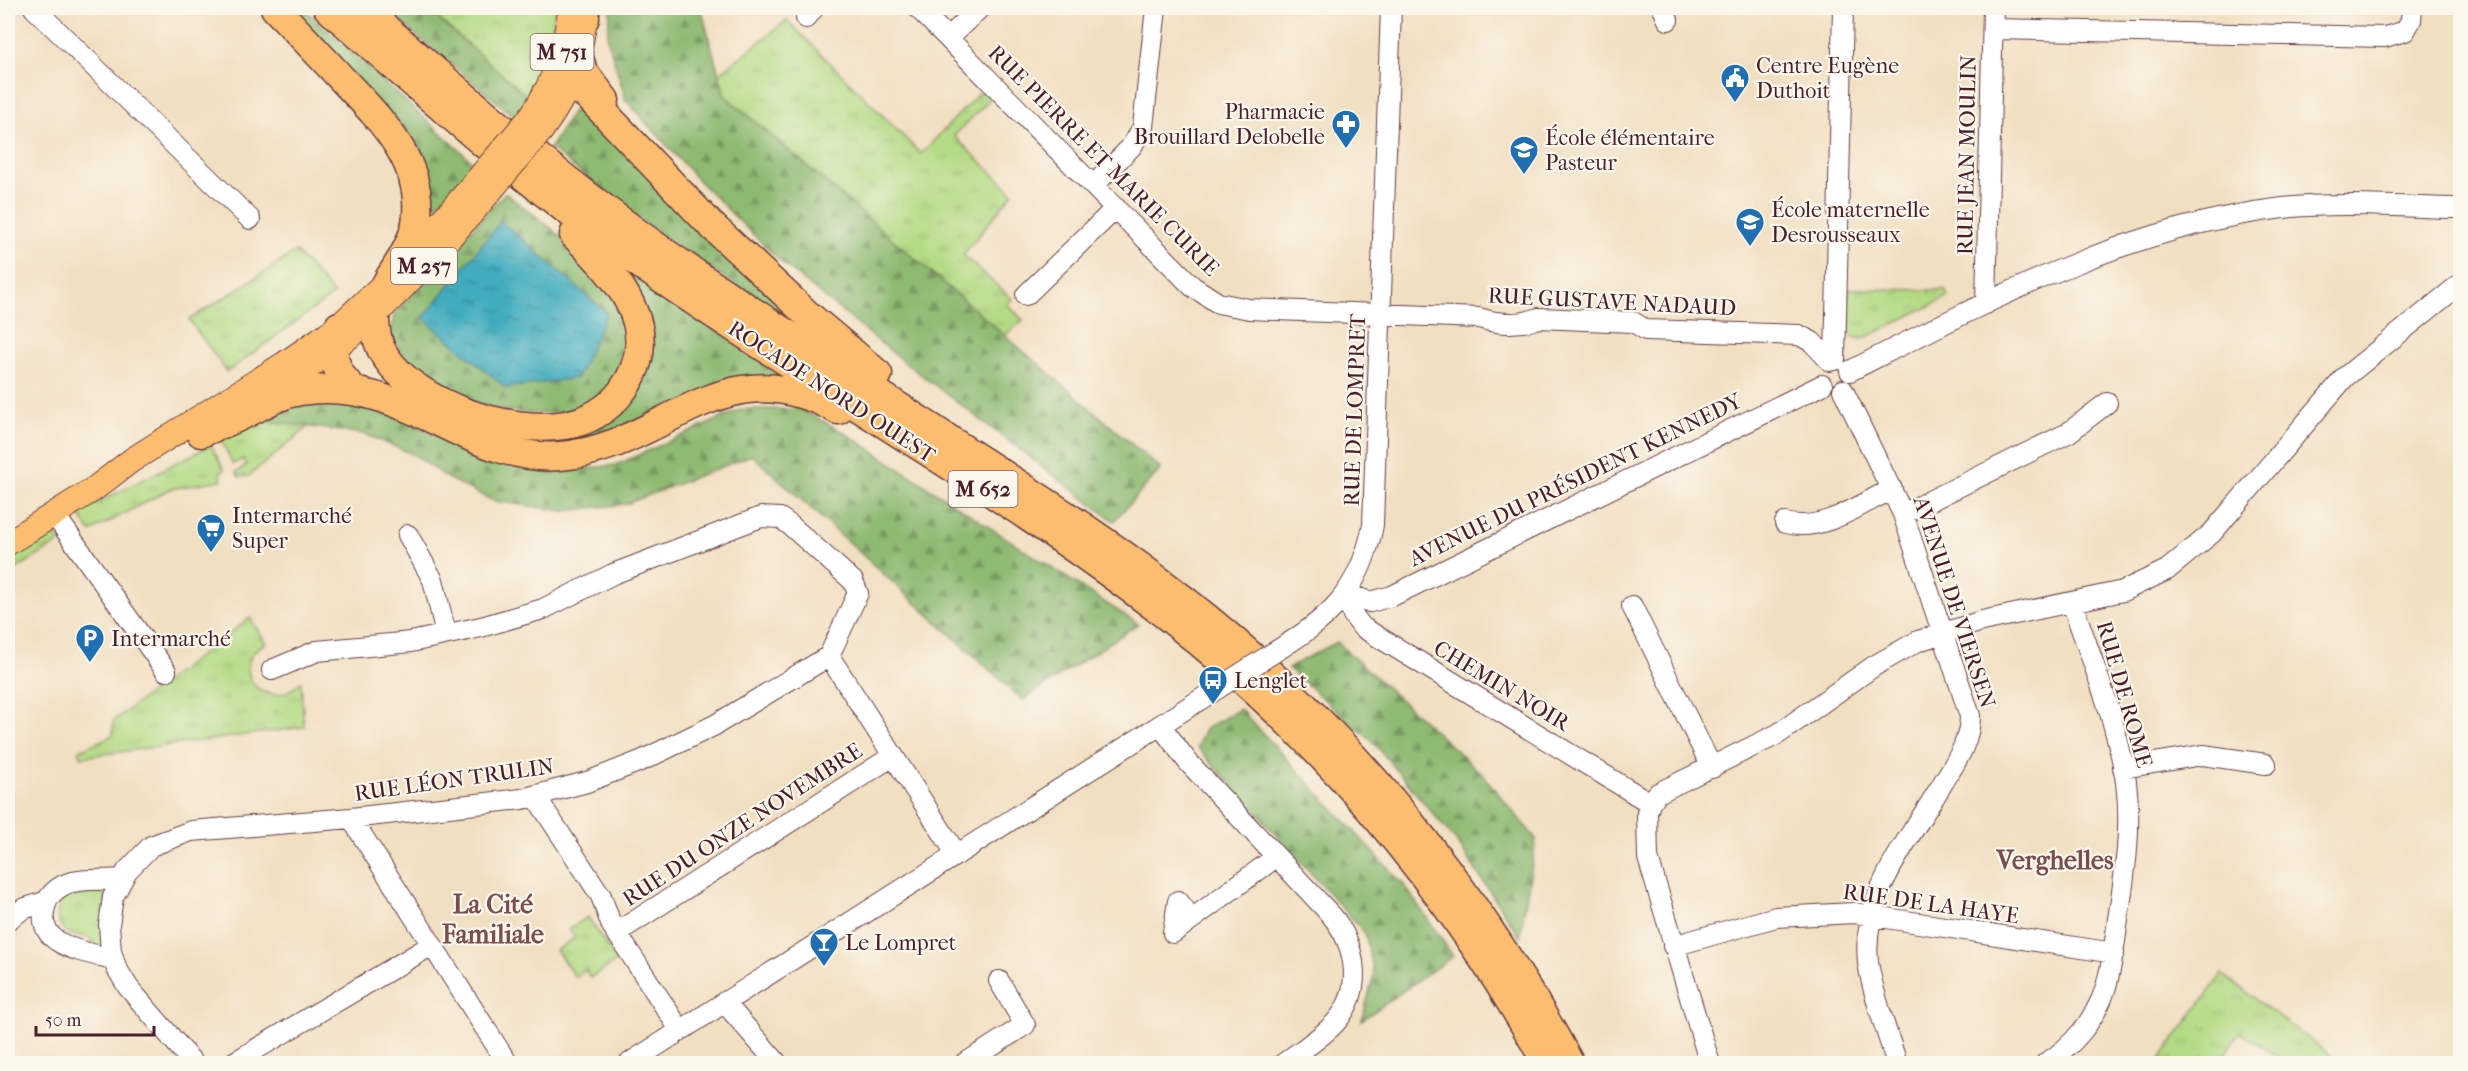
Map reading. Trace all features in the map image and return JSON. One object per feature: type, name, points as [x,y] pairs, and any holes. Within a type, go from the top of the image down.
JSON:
[{"type":"highway","points":[[275,8],[380,119],[398,144],[409,168],[416,201],[416,224],[410,242],[388,280]]},
{"type":"highway","name":"ROCADE NORD OUEST","points":[[328,8],[485,145],[584,223],[658,277],[1004,503],[1170,619],[1247,685],[1345,780],[1407,851],[1452,912],[1504,991],[1547,1064]]},
{"type":"highway","name":"ROCADE NORD OUEST","points":[[363,8],[494,121],[621,222],[1046,501],[1174,592],[1246,651],[1333,733],[1383,786],[1441,859],[1505,954],[1570,1064]]},
{"type":"highway","points":[[579,58],[583,71],[609,105],[623,130]]},
{"type":"highway","points":[[558,91],[578,88],[589,97],[623,130],[660,174],[755,267],[825,330],[913,401],[971,453]]},
{"type":"highway","points":[[375,317],[381,349],[400,372],[442,402],[488,420],[524,426],[566,425],[586,419],[606,408],[627,385],[636,363],[640,333],[624,289],[598,258],[537,200],[485,145]]},
{"type":"highway","points":[[335,339],[338,373],[355,390]]},
{"type":"highway","points":[[201,433],[290,393],[320,389],[355,390],[408,406],[509,451],[552,457],[576,454],[606,446],[721,394],[756,388],[782,389],[833,408],[892,444],[1004,503]]},
{"type":"main road","name":"M 751","points":[[535,125],[579,58],[582,10]]},
{"type":"main road","name":"M 751","points":[[558,91],[562,53],[582,10]]},
{"type":"main road","name":"M 257","points":[[94,489],[132,460],[266,376],[375,317],[535,125]]},
{"type":"main road","name":"M 257","points":[[8,543],[94,489],[201,433],[335,339],[388,280],[462,211]]},
{"type":"street","points":[[34,8],[250,219]]},
{"type":"street","name":"RUE PIERRE ET MARIE CURIE","points":[[918,8],[1192,286],[1218,303],[1250,309],[1382,313]]},
{"type":"street","points":[[948,38],[980,8]]},
{"type":"street","points":[[1094,185],[1132,146],[1143,127],[1156,8]]},
{"type":"street","name":"RUE DE LOMPRET","points":[[628,1064],[1273,653],[1327,617],[1347,594],[1364,560],[1373,525],[1391,8]]},
{"type":"street","points":[[1843,8],[1838,364],[1851,381],[1843,390],[1831,391],[1822,385],[1821,370],[1838,364],[1986,304],[2103,251],[2161,232],[2205,221],[2307,206],[2460,208]]},
{"type":"street","name":"RUE JEAN MOULIN","points":[[1986,304],[1993,8]]},
{"type":"street","points":[[1993,29],[2385,37],[2405,31],[2409,26],[2412,8]]},
{"type":"street","points":[[1026,295],[1116,208]]},
{"type":"street","points":[[1710,1064],[1648,858],[1646,823],[1650,803],[1665,789],[1712,768],[1790,727],[1898,651],[1944,632],[1982,621],[2112,594],[2145,582],[2188,554],[2212,533],[2336,386],[2374,351],[2460,284]]},
{"type":"street","name":"RUE GUSTAVE NADAUD","points":[[1382,313],[1479,318],[1491,322],[1526,322],[1539,318],[1633,322],[1646,330],[1799,335],[1812,342],[1838,364]]},
{"type":"street","name":"AVENUE DU PRÉSIDENT KENNEDY","points":[[1347,594],[1370,602],[1392,596],[1822,385]]},
{"type":"street","name":"AVENUE DE VIERSEN","points":[[1843,390],[1903,514],[1968,708],[1968,736],[1888,874],[1872,915],[1868,939],[1869,963],[1897,1064]]},
{"type":"street","points":[[1903,514],[2068,434],[2107,403]]},
{"type":"street","points":[[1785,523],[1798,527],[1814,526],[1892,489]]},
{"type":"street","points":[[54,514],[166,671]]},
{"type":"street","points":[[272,670],[317,651],[386,646],[446,634],[554,605],[614,574],[753,519],[768,516],[780,518],[857,587],[858,595],[829,656],[957,855]]},
{"type":"street","points":[[408,535],[433,580],[446,634]]},
{"type":"street","name":"CHEMIN NOIR","points":[[1347,594],[1353,615],[1362,627],[1650,803]]},
{"type":"street","name":"RUE DE ROME","points":[[2045,1064],[2071,1044],[2094,1012],[2104,991],[2114,953],[2128,836],[2123,768],[2116,736],[2072,603]]},
{"type":"street","points":[[1632,606],[1712,768]]},
{"type":"street","name":"RUE LÉON TRULIN","points":[[127,871],[157,842],[191,831],[351,818],[536,797],[587,782],[680,743],[729,717],[829,656]]},
{"type":"street","points":[[1167,721],[1188,762],[1339,926],[1349,943],[1354,968],[1349,1000],[1339,1018],[1283,1064]]},
{"type":"street","points":[[2123,768],[2203,755],[2266,764]]},
{"type":"street","name":"RUE DU ONZE NOVEMBRE","points":[[616,933],[893,756]]},
{"type":"street","points":[[536,797],[601,896],[616,933],[680,1030]]},
{"type":"street","points":[[351,818],[508,1064]]},
{"type":"street","points":[[1192,919],[1275,856]]},
{"type":"street","points":[[8,920],[23,909],[47,902],[64,885],[127,871]]},
{"type":"street","points":[[127,871],[109,916],[113,959],[128,987],[194,1064]]},
{"type":"street","points":[[47,902],[44,922],[56,941],[69,947],[113,959]]},
{"type":"street","name":"RUE DE LA HAYE","points":[[1673,946],[1776,917],[1818,913],[1872,915],[2114,953]]},
{"type":"street","points":[[231,1064],[432,945]]},
{"type":"street","points":[[964,1064],[1025,1025],[999,981]]},
{"type":"street","points":[[724,1002],[778,1064]]},
{"type":"green space","points":[[288,8],[303,8],[476,165],[447,200],[428,207],[428,166],[414,140]]},
{"type":"green space","points":[[384,8],[426,8],[529,98],[516,118]]},
{"type":"green space","points":[[426,8],[556,8],[547,51],[529,98]]},
{"type":"green space","points":[[611,8],[701,8],[725,96],[1161,469],[1114,521],[903,361],[782,263],[699,181],[626,100],[607,37]]},
{"type":"green space","points":[[787,20],[921,154],[982,90],[991,98],[954,136],[1013,193],[963,255],[1012,299],[1007,304],[1023,320],[1004,336],[725,96],[719,74]]},
{"type":"green space","points":[[580,100],[852,365],[633,215],[550,148]]},
{"type":"green space","points":[[505,193],[568,242],[596,271],[619,303],[624,321],[624,334],[617,374],[606,394],[590,405],[569,411],[545,413],[520,412],[471,402],[433,384],[410,362],[391,337],[394,314]]},
{"type":"green space","points":[[296,252],[334,294],[227,372],[189,320]]},
{"type":"green space","points":[[621,268],[793,381],[610,439],[532,446],[499,432],[628,396]]},
{"type":"green space","points":[[1848,289],[1945,290],[1948,297],[1863,339],[1852,337],[1848,328]]},
{"type":"green space","points":[[353,399],[484,455],[543,473],[616,465],[742,409],[800,409],[845,433],[1138,624],[1023,700],[752,455],[626,504],[564,511],[494,501],[449,479],[413,454],[364,434],[260,420],[286,405]]},
{"type":"green space","points":[[260,420],[310,425],[249,476],[239,477],[236,472],[247,465],[243,459],[233,464],[221,440]]},
{"type":"green space","points":[[211,445],[224,470],[220,473],[222,480],[170,489],[90,532],[80,516],[81,511]]},
{"type":"green space","points":[[50,533],[62,541],[8,574],[8,560]]},
{"type":"green space","points":[[250,618],[266,643],[254,652],[249,662],[249,673],[253,684],[261,691],[273,694],[286,692],[301,682],[304,727],[82,757],[78,751],[113,735],[113,721]]},
{"type":"green space","points":[[1337,642],[1483,775],[1536,839],[1520,937],[1457,842],[1373,742],[1288,668]]},
{"type":"green space","points":[[1240,709],[1404,885],[1453,956],[1362,1020],[1374,974],[1365,933],[1197,747],[1205,729]]},
{"type":"green space","points":[[106,887],[105,945],[99,949],[87,937],[66,933],[59,924],[57,915],[66,897],[89,894],[94,888]]},
{"type":"green space","points":[[588,917],[617,961],[590,978],[586,970],[575,977],[556,950],[575,938],[569,929]]},
{"type":"green space","points":[[2222,974],[2341,1063],[2301,1063],[2297,1061],[2288,1063],[2240,1032],[2219,1063],[2157,1063]]},
{"type":"water","points":[[501,221],[607,313],[577,378],[506,388],[423,318]]},
{"type":"place","name":"Centre Eugène Duthoit","points":[[1735,104]]},
{"type":"place","name":"Pharmacie Brouillard Delobelle","points":[[1346,150]]},
{"type":"place","name":"École élémentaire Pasteur","points":[[1524,176]]},
{"type":"place","name":"École maternelle Desrousseaux","points":[[1750,248]]},
{"type":"place","name":"Intermarché Super","points":[[211,554]]},
{"type":"place","name":"Intermarché","points":[[90,664]]},
{"type":"place","name":"Lenglet","points":[[1213,706]]},
{"type":"place","name":"Le Lompret","points":[[824,968]]},
{"type":"district","name":"Verghelles","points":[[2055,860]]},
{"type":"district","name":"La Cité Familiale","points":[[493,919]]}]
